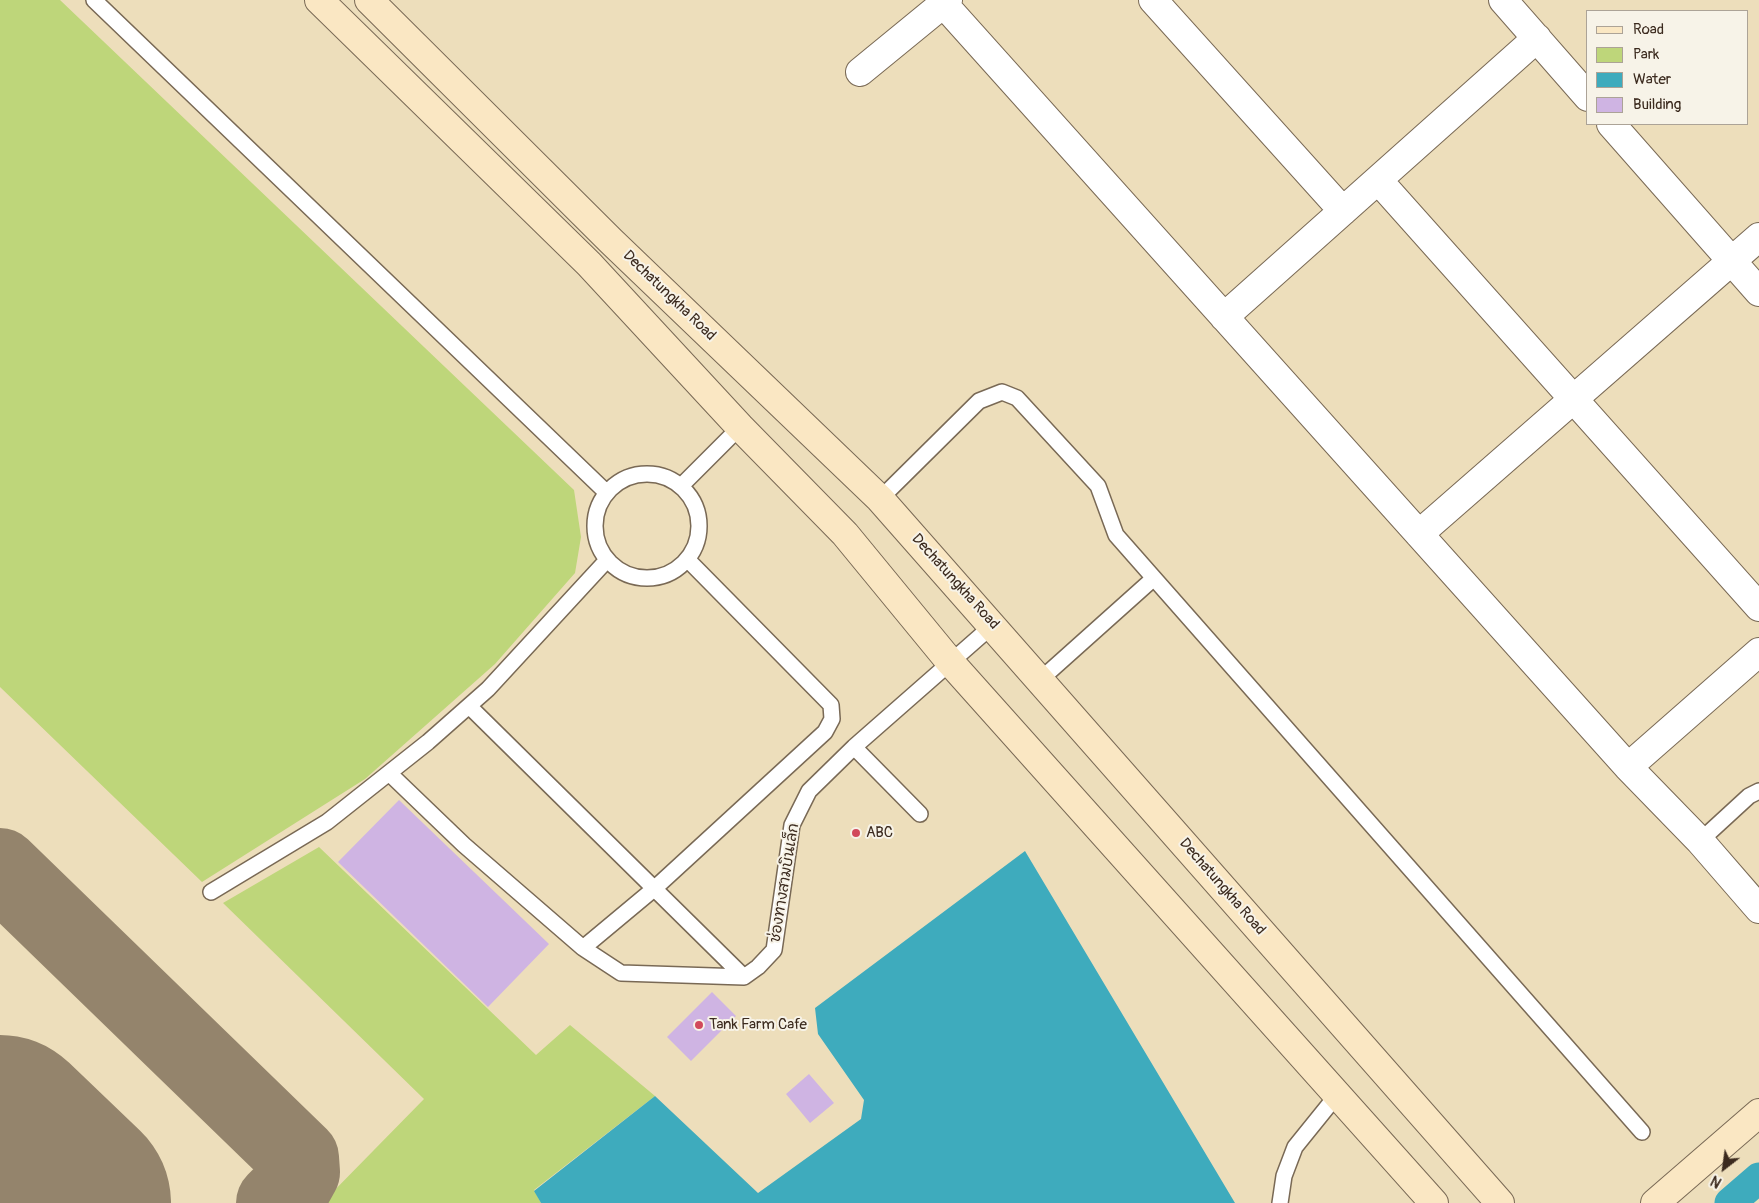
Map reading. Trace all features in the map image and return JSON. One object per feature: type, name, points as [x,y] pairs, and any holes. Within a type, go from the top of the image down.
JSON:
[{"type":"street","points":[[319,0],[589,264],[740,427],[845,534],[951,663],[1434,1203]]},
{"type":"street","name":"Dechatungkha Road","points":[[369,0],[612,241],[880,499],[993,625],[1500,1203]]},
{"type":"street","points":[[1153,0],[1343,211]]},
{"type":"street","points":[[1503,0],[1586,95]]},
{"type":"street","points":[[860,72],[944,1],[1224,317],[1628,767],[1700,841],[1759,909]]},
{"type":"street","points":[[1224,317],[1537,38]]},
{"type":"street","points":[[1612,125],[1759,292]]},
{"type":"street","points":[[1378,180],[1759,607]]},
{"type":"street","points":[[1419,534],[1759,237]]},
{"type":"street","points":[[1628,767],[1759,652]]},
{"type":"street","points":[[1655,1203],[1759,1113]]},
{"type":"lane","points":[[94,0],[607,493]]},
{"type":"lane","points":[[880,499],[979,401],[1002,392],[1017,398],[1098,486],[1116,535],[1642,1132]]},
{"type":"lane","points":[[680,486],[740,427]]},
{"type":"lane","points":[[650,474],[666,478],[680,486],[692,499],[698,514],[700,530],[696,546],[688,560],[674,572],[657,578],[638,578],[621,572],[607,560],[600,548],[596,534],[599,505],[607,493],[619,482],[634,476],[650,474]]},
{"type":"lane","points":[[211,892],[327,822],[469,706],[488,689],[607,560]]},
{"type":"lane","points":[[583,948],[655,888],[825,732],[832,719],[831,705],[688,560]]},
{"type":"lane","points":[[1040,680],[1154,578]]},
{"type":"lane","name":"ช่องทางสามบินเล็ก","points":[[744,977],[758,967],[774,950],[792,826],[810,792],[854,747],[993,625]]},
{"type":"lane","points":[[469,706],[744,977]]},
{"type":"lane","points":[[854,747],[920,814]]},
{"type":"lane","points":[[389,773],[464,845],[583,948],[621,973],[744,977]]},
{"type":"lane","points":[[1700,841],[1749,796],[1759,791]]},
{"type":"lane","points":[[1280,1203],[1284,1176],[1295,1147],[1337,1095]]},
{"type":"green space","points":[[0,0],[60,0],[574,490],[581,537],[575,573],[495,664],[365,779],[202,882],[0,687]]},
{"type":"green space","points":[[319,847],[536,1055],[570,1025],[655,1096],[534,1190],[541,1203],[322,1203],[424,1099],[223,903]]},
{"type":"water","points":[[1025,851],[1235,1203],[541,1203],[534,1191],[655,1096],[758,1193],[861,1119],[864,1100],[818,1034],[815,1008]]},
{"type":"building","points":[[399,800],[549,944],[488,1007],[338,862]]},
{"type":"building","points":[[712,992],[736,1016],[691,1061],[667,1037]]},
{"type":"building","points":[[809,1074],[834,1103],[810,1123],[786,1094]]},
{"type":"waterway","points":[[1730,1203],[1759,1178]]},
{"type":"taxiway","points":[[0,868],[299,1158],[300,1172],[291,1188],[276,1203]]},
{"type":"runway","points":[[0,1135],[71,1203]]},
{"type":"place","name":"ABC","points":[[856,833]]},
{"type":"place","name":"Tank Farm Cafe","points":[[699,1025]]}]
